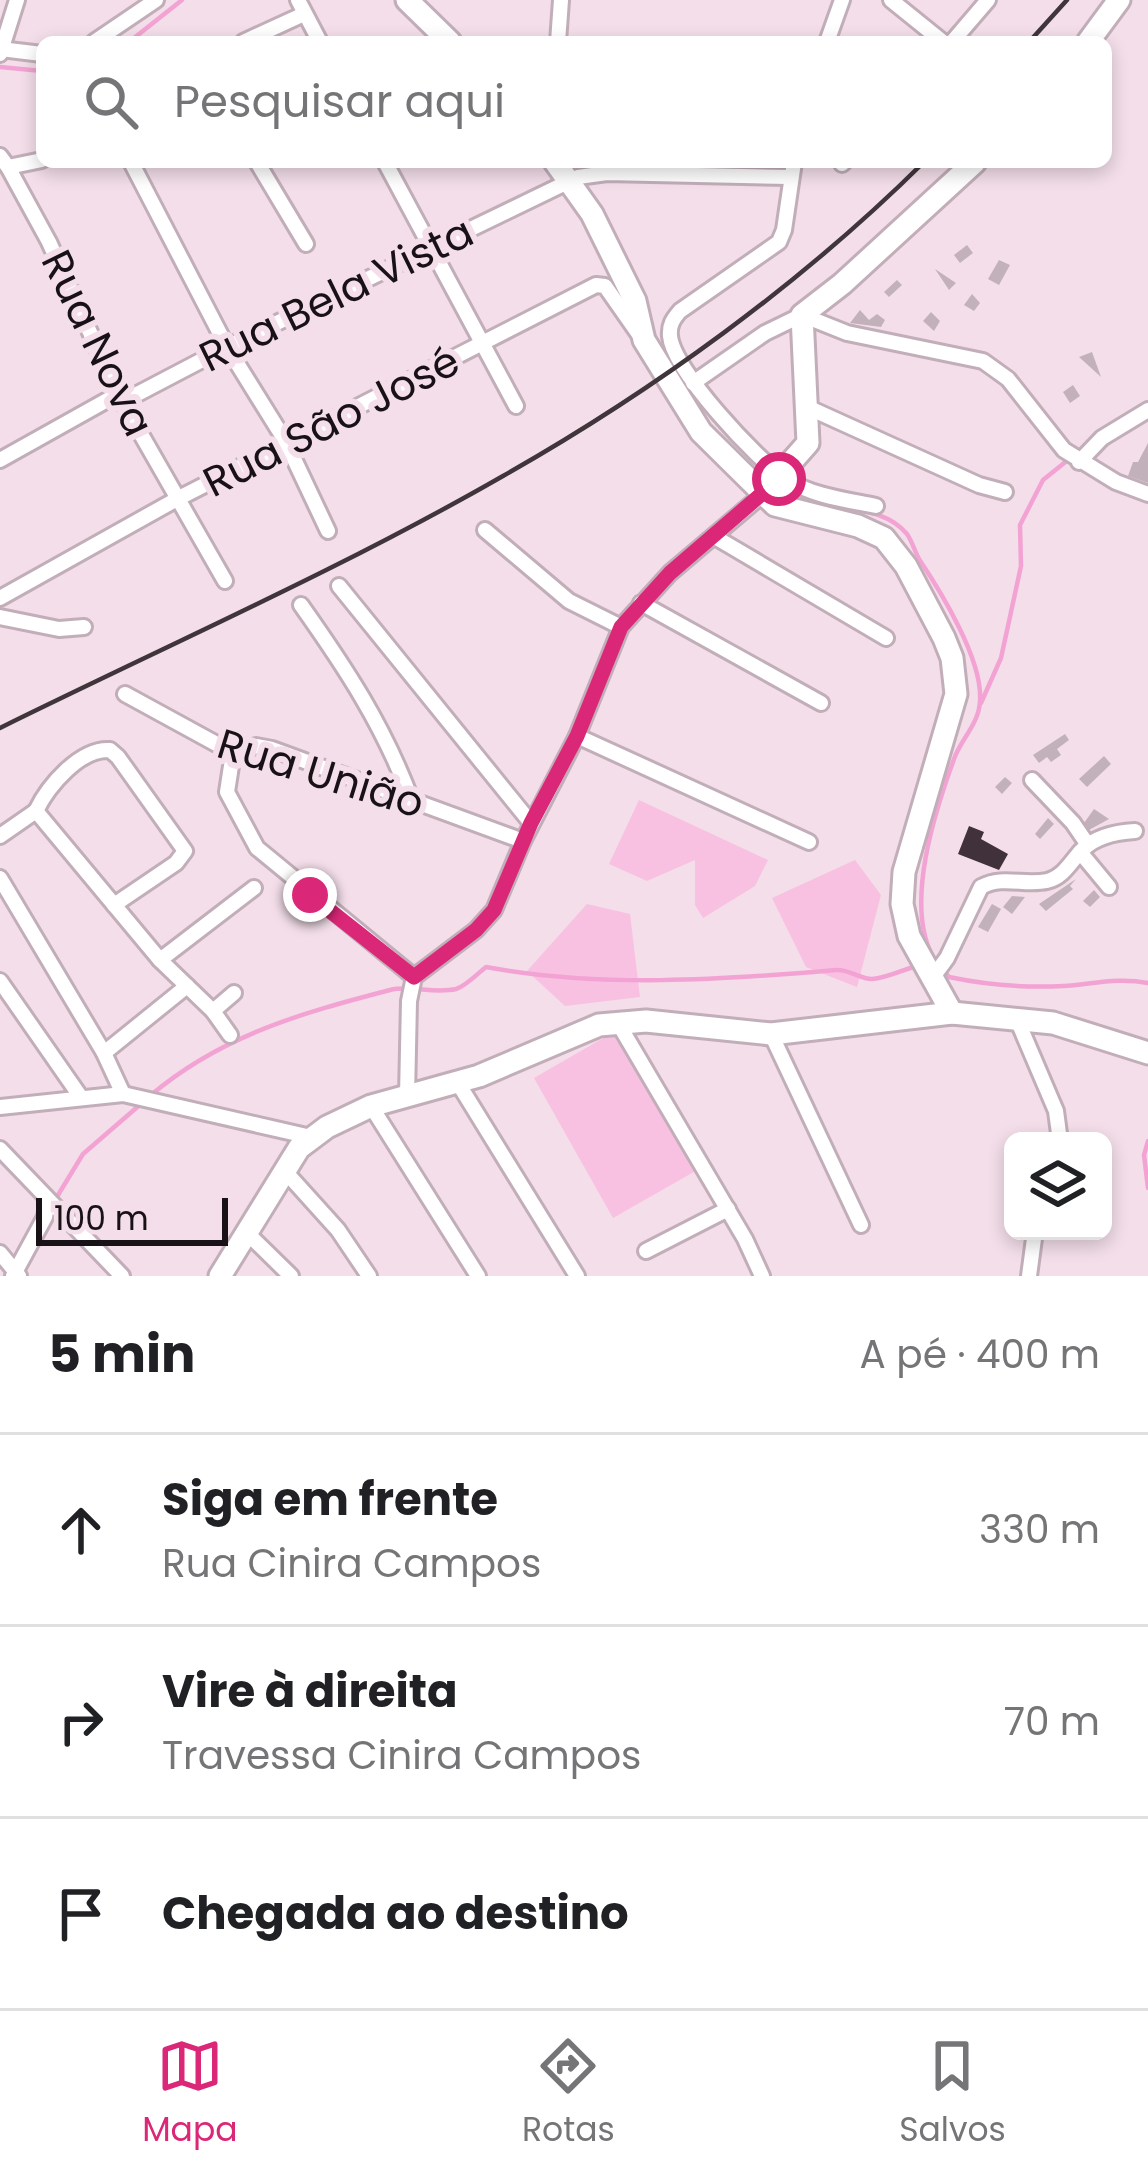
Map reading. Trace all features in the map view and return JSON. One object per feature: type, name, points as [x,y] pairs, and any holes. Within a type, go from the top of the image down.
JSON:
[{"type":"street","points":[[17,0],[0,51],[36,54]]},
{"type":"street","points":[[103,36],[156,0]]},
{"type":"street","points":[[407,0],[443,36]]},
{"type":"street","points":[[558,36],[561,0]]},
{"type":"street","points":[[829,36],[842,0]]},
{"type":"street","points":[[891,0],[923,34]]},
{"type":"street","points":[[954,36],[988,0]]},
{"type":"street","points":[[1092,36],[1119,0]]},
{"type":"street","points":[[253,36],[301,7],[317,36]]},
{"type":"street","points":[[4,162],[36,160]]},
{"type":"street","name":"Rua Nova","points":[[4,162],[49,242],[120,398],[225,581]]},
{"type":"street","points":[[134,168],[226,347],[286,442],[328,531]]},
{"type":"street","points":[[261,168],[306,244]]},
{"type":"street","points":[[388,168],[516,406]]},
{"type":"street","points":[[693,383],[765,333],[802,315],[842,284],[968,168]]},
{"type":"street","points":[[792,170],[778,242],[673,320],[669,332],[693,383],[786,510],[858,526],[884,538],[907,566],[952,658],[954,710],[904,872],[904,921],[934,968],[952,1013]]},
{"type":"street","name":"Rua Bela Vista","points":[[0,460],[431,248],[560,178],[792,170]]},
{"type":"street","points":[[560,178],[635,302],[644,340],[701,432],[772,485],[876,506]]},
{"type":"street","name":"Rua São José","points":[[0,598],[177,499],[600,283],[644,340]]},
{"type":"street","points":[[407,1097],[413,981],[487,920],[500,899],[531,823],[577,736],[621,627],[670,573],[772,485],[808,443],[802,315]]},
{"type":"street","points":[[802,315],[848,333],[995,368],[1073,457],[1148,494]]},
{"type":"street","points":[[807,407],[1004,492]]},
{"type":"street","points":[[1073,457],[1148,410]]},
{"type":"street","points":[[484,530],[569,601],[621,627]]},
{"type":"street","points":[[716,537],[886,638]]},
{"type":"street","points":[[338,586],[531,823]]},
{"type":"street","points":[[641,603],[821,703]]},
{"type":"street","points":[[301,605],[377,719],[411,800]]},
{"type":"street","points":[[0,617],[59,629],[84,627]]},
{"type":"street","name":"Rua União","points":[[125,694],[233,752],[256,746],[272,749],[523,841]]},
{"type":"street","points":[[577,736],[809,842]]},
{"type":"street","points":[[0,836],[36,812],[47,790],[96,751],[110,750],[184,851],[176,863],[114,905]]},
{"type":"street","points":[[233,752],[227,792],[257,848],[413,981]]},
{"type":"street","points":[[1032,780],[1073,823],[1109,886]]},
{"type":"street","points":[[36,812],[230,1035]]},
{"type":"street","points":[[934,968],[981,887],[1000,880],[1050,880],[1084,849],[1120,832],[1135,831]]},
{"type":"street","points":[[0,878],[104,1053],[123,1094]]},
{"type":"street","points":[[160,959],[254,888]]},
{"type":"street","points":[[0,981],[80,1096]]},
{"type":"street","points":[[104,1053],[187,986]]},
{"type":"street","points":[[212,1011],[234,993]]},
{"type":"street","points":[[220,1276],[284,1169],[311,1137],[370,1106],[458,1083],[582,1029],[666,1022],[771,1034],[952,1013],[1078,1029],[1148,1053]]},
{"type":"street","points":[[1016,1018],[1056,1111],[1059,1132]]},
{"type":"street","points":[[618,1023],[762,1276]]},
{"type":"street","points":[[771,1034],[861,1225]]},
{"type":"street","points":[[458,1083],[577,1276]]},
{"type":"street","points":[[0,1107],[123,1094],[311,1137]]},
{"type":"street","points":[[370,1106],[478,1276]]},
{"type":"street","points":[[0,1149],[122,1276]]},
{"type":"street","points":[[284,1169],[338,1230],[370,1276]]},
{"type":"street","points":[[0,1253],[16,1275],[51,1203]]},
{"type":"street","points":[[646,1251],[728,1209]]},
{"type":"street","points":[[246,1232],[291,1276]]},
{"type":"street","points":[[1029,1276],[1034,1240]]},
{"type":"shaded area","points":[[639,800],[768,860],[755,886],[703,918],[695,905],[695,860],[647,881],[609,864]]},
{"type":"shaded area","points":[[855,860],[881,895],[857,987],[806,967],[772,898]]},
{"type":"shaded area","points":[[587,904],[630,914],[640,997],[565,1006],[527,971]]},
{"type":"shaded area","points":[[619,1029],[699,1169],[613,1218],[534,1078]]},
{"type":"building","points":[[969,826],[984,832],[981,839],[1008,854],[999,870],[958,854]]},
{"type":"waterway","points":[[137,36],[182,0]]},
{"type":"waterway","points":[[0,67],[36,70]]},
{"type":"waterway","points":[[981,703],[1001,658],[1021,566],[1020,525],[1043,480],[1084,447]]},
{"type":"waterway","points":[[782,483],[811,499],[879,515],[907,534],[959,627],[975,666],[979,709],[946,780],[922,884],[924,934],[936,961],[949,977],[992,984],[1148,983]]},
{"type":"waterway","points":[[151,1095],[206,1057],[264,1029],[390,990],[456,989],[486,967],[573,978],[661,980],[836,970],[872,979],[916,966]]},
{"type":"waterway","points":[[55,1200],[83,1154],[142,1103]]},
{"type":"waterway","points":[[1148,1141],[1144,1155],[1148,1188]]},
{"type":"railway","points":[[1034,36],[1067,0]]},
{"type":"railway","points":[[0,728],[380,543],[559,443],[724,333],[827,251],[918,168]]},
{"type":"route","points":[[310,895],[414,977],[476,930],[500,899],[523,841],[577,736],[621,627],[670,573],[779,479]]}]
